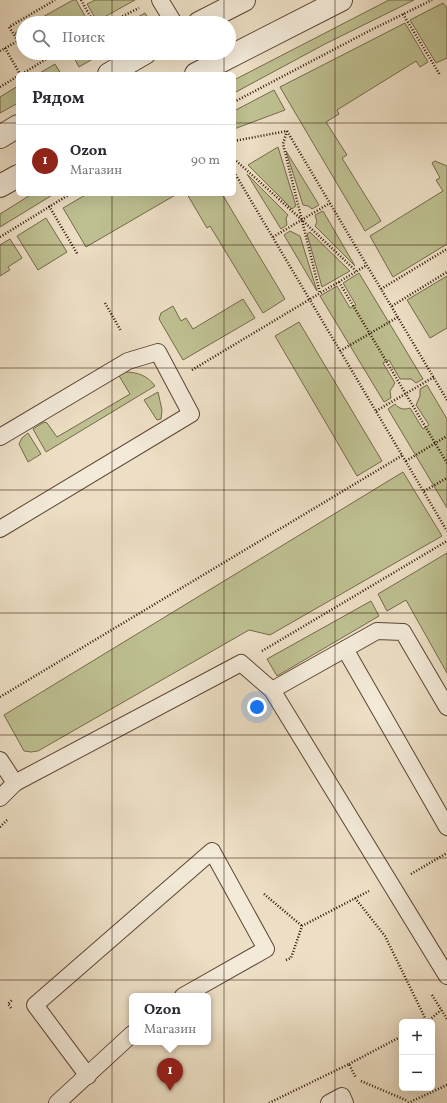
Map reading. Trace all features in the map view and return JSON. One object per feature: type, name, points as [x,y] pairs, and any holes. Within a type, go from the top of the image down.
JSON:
[{"type":"street","points":[[213,16],[244,0]]},
{"type":"street","points":[[236,54],[341,0]]},
{"type":"street","points":[[112,72],[133,60]]},
{"type":"street","points":[[200,72],[223,60]]},
{"type":"street","points":[[0,137],[16,127]]},
{"type":"street","points":[[0,186],[16,177]]},
{"type":"lane","points":[[160,0],[170,16]]},
{"type":"lane","points":[[0,437],[128,361],[158,352],[191,414],[0,529]]},
{"type":"lane","points":[[272,690],[378,631],[403,632],[447,707]]},
{"type":"lane","points":[[345,649],[447,827]]},
{"type":"lane","points":[[0,798],[15,783],[240,663],[272,690],[447,976]]},
{"type":"lane","points":[[0,760],[15,783]]},
{"type":"lane","points":[[88,1076],[35,1005],[212,850],[266,949],[189,993]]},
{"type":"lane","points":[[57,1103],[129,1037]]},
{"type":"lane","points":[[329,1103],[342,1096],[345,1103]]},
{"type":"path","points":[[28,16],[55,0]]},
{"type":"path","points":[[81,0],[90,16]]},
{"type":"path","points":[[236,101],[432,0]]},
{"type":"path","points":[[122,16],[143,5]]},
{"type":"path","points":[[403,14],[440,75]]},
{"type":"path","points":[[16,23],[9,27],[16,38]]},
{"type":"path","points":[[0,52],[16,42]]},
{"type":"path","points":[[5,48],[20,72]]},
{"type":"path","points":[[24,72],[44,60]]},
{"type":"path","points":[[0,87],[16,77]]},
{"type":"path","points":[[236,140],[287,131]]},
{"type":"path","points":[[287,131],[447,400]]},
{"type":"path","points":[[287,131],[282,144],[320,293]]},
{"type":"path","points":[[236,161],[356,271]]},
{"type":"path","points":[[236,175],[447,531]]},
{"type":"path","points":[[0,237],[66,196]]},
{"type":"path","points":[[273,238],[301,219],[330,203]]},
{"type":"path","points":[[49,206],[78,255]]},
{"type":"path","points":[[381,288],[447,249]]},
{"type":"path","points":[[187,373],[367,265]]},
{"type":"path","points":[[392,306],[447,272]]},
{"type":"path","points":[[339,282],[447,463]]},
{"type":"path","points":[[104,303],[121,331]]},
{"type":"path","points":[[340,351],[398,317]]},
{"type":"path","points":[[376,411],[434,377]]},
{"type":"path","points":[[406,461],[447,436]]},
{"type":"path","points":[[0,696],[403,455]]},
{"type":"path","points":[[424,491],[447,478]]},
{"type":"path","points":[[240,663],[447,541]]},
{"type":"path","points":[[0,827],[10,817]]},
{"type":"path","points":[[365,884],[373,898]]},
{"type":"path","points":[[263,894],[302,926]]},
{"type":"path","points":[[355,898],[384,936],[426,1019]]},
{"type":"path","points":[[429,990],[447,1019]]},
{"type":"path","points":[[430,1019],[441,1010]]},
{"type":"path","points":[[349,1064],[399,1038]]},
{"type":"path","points":[[357,1080],[408,1102],[430,1091]]},
{"type":"path","points":[[435,1089],[447,1085]]},
{"type":"green space","points":[[73,0],[76,0],[85,16],[44,16]]},
{"type":"green space","points":[[95,0],[135,0],[106,16],[94,16],[87,4]]},
{"type":"green space","points":[[389,0],[414,0],[325,44],[236,92],[236,79]]},
{"type":"green space","points":[[443,3],[447,8],[447,58],[436,63],[410,20]]},
{"type":"green space","points":[[145,13],[147,16],[140,16]]},
{"type":"green space","points":[[405,23],[428,62],[420,67],[416,61],[337,110],[339,114],[326,122],[347,155],[342,158],[381,221],[365,231],[280,87]]},
{"type":"green space","points":[[75,60],[91,60],[79,67]]},
{"type":"green space","points":[[55,64],[60,72],[41,72]]},
{"type":"green space","points":[[16,87],[16,104],[0,113],[0,97]]},
{"type":"green space","points":[[274,90],[285,110],[236,128],[236,110]]},
{"type":"green space","points":[[278,147],[296,206],[292,209],[248,165]]},
{"type":"green space","points":[[286,151],[319,205],[312,209],[303,205]]},
{"type":"green space","points":[[435,161],[447,166],[447,244],[393,277],[370,236],[443,191],[436,180],[440,178],[432,163]]},
{"type":"green space","points":[[247,174],[288,215],[286,218],[287,225],[281,229]]},
{"type":"green space","points":[[29,196],[51,196],[0,227],[0,214]]},
{"type":"green space","points":[[84,196],[174,196],[86,247],[63,208]]},
{"type":"green space","points":[[188,196],[223,196],[285,299],[263,313],[210,226],[207,228]]},
{"type":"green space","points":[[323,211],[355,266],[315,226],[317,222],[315,215]]},
{"type":"green space","points":[[46,218],[67,252],[38,270],[17,236]]},
{"type":"green space","points":[[290,231],[300,236],[317,291],[284,235]]},
{"type":"green space","points":[[310,232],[350,271],[322,287],[307,234]]},
{"type":"green space","points":[[10,239],[22,258],[8,267],[10,270],[0,276],[0,245]]},
{"type":"green space","points":[[359,273],[423,379],[416,383],[411,379],[400,379],[389,360],[383,363],[395,383],[390,391],[391,398],[384,402],[320,296],[337,286],[350,308],[356,305],[343,283]]},
{"type":"green space","points":[[447,276],[447,328],[430,338],[407,300]]},
{"type":"green space","points":[[243,299],[255,318],[183,360],[159,319],[161,313],[173,306],[181,321],[186,318],[193,329]]},
{"type":"green space","points":[[299,322],[382,461],[357,476],[275,336]]},
{"type":"green space","points":[[124,372],[141,375],[149,379],[155,386],[46,452],[33,429],[44,422],[47,423],[57,437],[130,394],[118,374]]},
{"type":"green space","points":[[427,385],[447,419],[447,508],[388,409],[395,404],[402,409],[410,408],[423,429],[429,425],[416,405],[420,396],[420,389]]},
{"type":"green space","points":[[158,392],[162,410],[161,419],[157,420],[144,400]]},
{"type":"green space","points":[[28,433],[41,454],[28,462],[19,444],[22,438]]},
{"type":"green space","points":[[403,472],[442,536],[270,635],[249,630],[38,751],[24,751],[4,715]]},
{"type":"green space","points":[[447,553],[447,673],[406,600],[387,611],[378,594]]},
{"type":"green space","points":[[371,601],[379,616],[277,676],[267,659]]},
{"type":"place","name":"Ozon","points":[[170,1091]]}]
